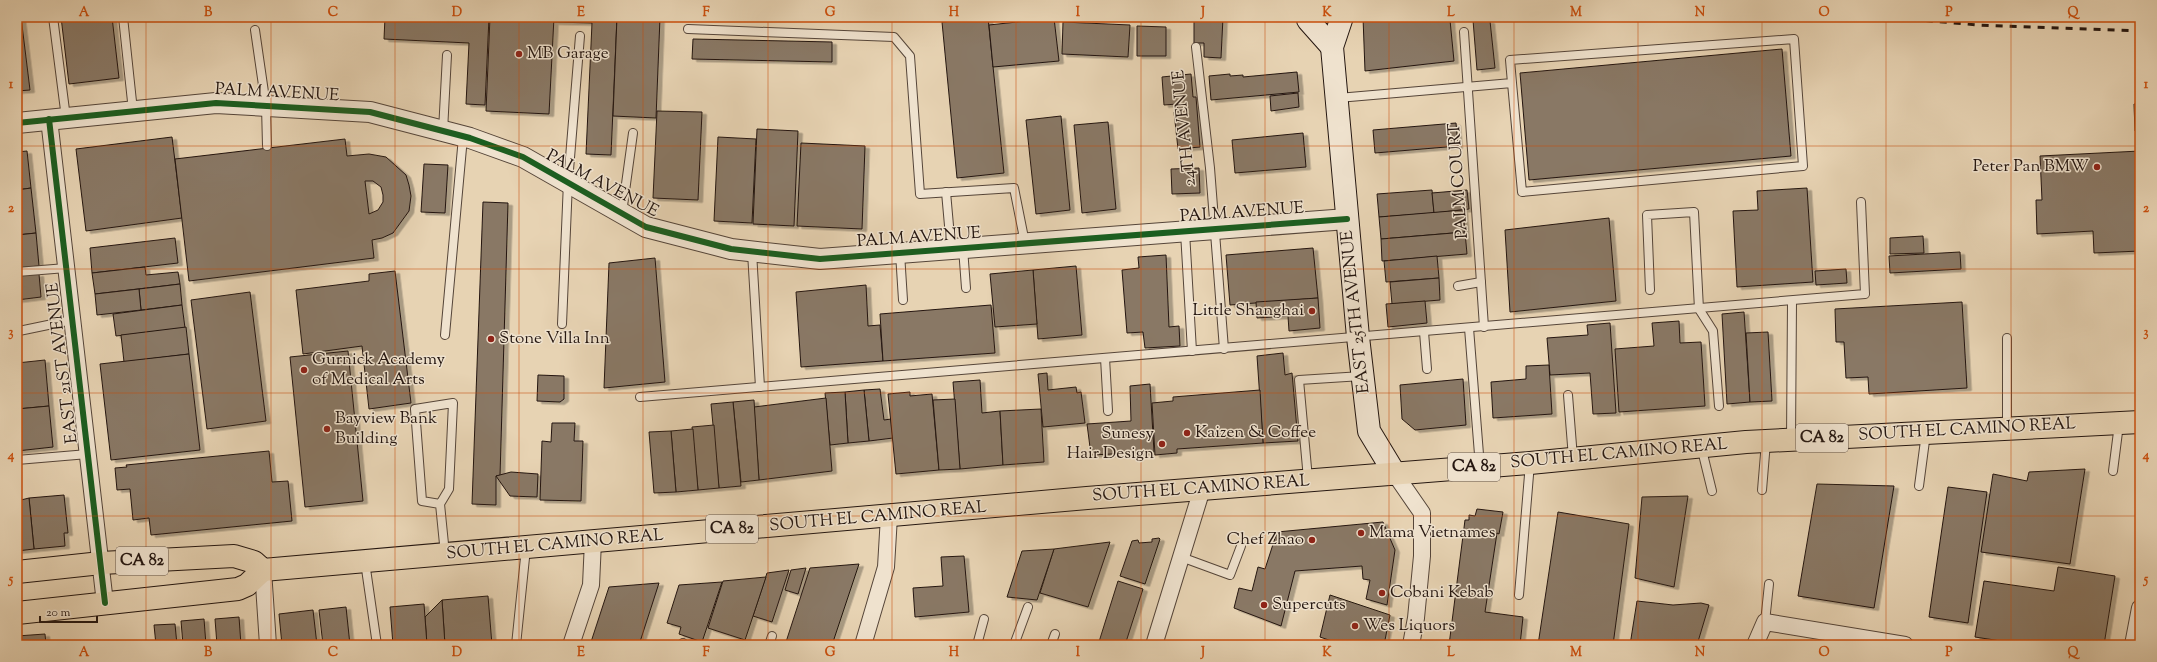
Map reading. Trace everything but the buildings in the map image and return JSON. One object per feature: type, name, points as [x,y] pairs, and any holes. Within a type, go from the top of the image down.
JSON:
[{"type":"main road","points":[[1308,17],[1308,20],[1332,47]]},
{"type":"main road","name":"EAST 25TH AVENUE","points":[[1342,17],[1332,47],[1362,376],[1369,431],[1395,474]]},
{"type":"main road","name":"SOUTH EL CAMINO REAL","points":[[263,570],[1202,489],[1530,463],[1701,446],[1791,439],[2129,422]]},
{"type":"main road","name":"CA 82","points":[[17,572],[101,564],[234,556],[254,562],[263,570],[248,585],[238,589],[17,613]]},
{"type":"street","name":"PALM AVENUE","points":[[17,123],[216,103],[370,112],[464,137],[523,157],[646,227],[731,249],[820,259],[1347,219]]},
{"type":"street","name":"EAST 21ST AVENUE","points":[[57,119],[66,268],[105,603]]},
{"type":"street","points":[[1395,474],[1422,513],[1422,556],[1416,618],[1411,645]]},
{"type":"street","points":[[1154,645],[1202,489]]},
{"type":"street","points":[[863,645],[886,567],[889,516]]},
{"type":"street","points":[[571,645],[591,584],[593,541]]},
{"type":"street","points":[[263,570],[268,645]]},
{"type":"street","points":[[2133,645],[2140,608]]},
{"type":"street","points":[[1755,645],[1765,622],[1905,645]]},
{"type":"lane","points":[[53,17],[57,119]]},
{"type":"lane","points":[[123,17],[133,111]]},
{"type":"lane","points":[[688,28],[894,37],[910,56],[920,194],[1014,188],[1026,244]]},
{"type":"lane","points":[[255,30],[266,106],[268,146]]},
{"type":"lane","name":"PALM COURT","points":[[1464,32],[1484,327]]},
{"type":"lane","points":[[562,324],[568,182],[580,36]]},
{"type":"lane","points":[[1794,39],[1803,166],[1522,192],[1512,83],[1510,60],[1794,39]]},
{"type":"lane","name":"24TH AVENUE","points":[[1196,47],[1210,168],[1224,348]]},
{"type":"lane","points":[[443,132],[447,55]]},
{"type":"lane","points":[[1336,98],[1468,88],[1512,83]]},
{"type":"lane","points":[[622,214],[633,133]]},
{"type":"lane","points":[[445,335],[464,137]]},
{"type":"lane","points":[[946,192],[966,288]]},
{"type":"lane","points":[[640,396],[1792,302],[1865,294],[1861,202]]},
{"type":"lane","points":[[1650,290],[1647,215],[1694,212],[1699,309],[1713,331],[1719,406]]},
{"type":"lane","points":[[1185,232],[1192,351]]},
{"type":"lane","points":[[752,251],[760,387]]},
{"type":"lane","points":[[900,253],[904,300]]},
{"type":"lane","points":[[17,272],[66,268]]},
{"type":"lane","points":[[1458,286],[1481,282]]},
{"type":"lane","points":[[1791,439],[1792,302]]},
{"type":"lane","points":[[19,331],[72,320]]},
{"type":"lane","points":[[1469,328],[1480,467]]},
{"type":"lane","points":[[1424,332],[1427,369]]},
{"type":"lane","points":[[2006,429],[2007,338]]},
{"type":"lane","points":[[1105,358],[1108,411]]},
{"type":"lane","points":[[1308,481],[1299,380],[1362,376]]},
{"type":"lane","points":[[1568,395],[1573,458]]},
{"type":"lane","points":[[440,504],[422,501],[415,409],[453,403],[449,489],[440,504],[445,554]]},
{"type":"lane","points":[[2113,471],[2129,422]]},
{"type":"lane","points":[[1919,486],[1926,433]]},
{"type":"lane","points":[[1762,490],[1766,441]]},
{"type":"lane","points":[[1701,446],[1712,491]]},
{"type":"lane","points":[[17,460],[88,454]]},
{"type":"lane","points":[[1519,595],[1530,463]]},
{"type":"lane","points":[[1181,557],[1230,575],[1241,546]]},
{"type":"lane","points":[[516,645],[526,547]]},
{"type":"lane","points":[[365,561],[377,645]]},
{"type":"lane","points":[[1765,622],[1769,584]]},
{"type":"lane","points":[[1014,645],[1028,607]]},
{"type":"lane","points":[[977,645],[984,619]]},
{"type":"lane","points":[[1052,645],[1054,634]]},
{"type":"lane","points":[[769,645],[772,636]]},
{"type":"railway","points":[[1884,17],[1978,25],[2140,31]]},
{"type":"cycle path","points":[[17,123],[216,103],[370,112],[470,138],[523,157],[646,227],[731,249],[820,259],[1347,219]]},
{"type":"cycle path","points":[[49,119],[105,603]]},
{"type":"place","name":"MB Garage","points":[[519,54]]},
{"type":"place","name":"Peter Pan BMW","points":[[2097,167]]},
{"type":"place","name":"Little Shanghai","points":[[1312,311]]},
{"type":"place","name":"Stone Villa Inn","points":[[491,339]]},
{"type":"place","name":"Gurnick Academy of Medical Arts","points":[[304,370]]},
{"type":"place","name":"Bayview Bank Building","points":[[327,429]]},
{"type":"place","name":"Kaizen & Coffee","points":[[1187,433]]},
{"type":"place","name":"Sunesy Hair Design","points":[[1162,444]]},
{"type":"place","name":"Mama Vietnames","points":[[1361,533]]},
{"type":"place","name":"Chef Zhao","points":[[1312,540]]},
{"type":"place","name":"Cobani Kebab","points":[[1382,593]]},
{"type":"place","name":"Supercuts","points":[[1264,605]]},
{"type":"place","name":"Wes Liquors","points":[[1355,626]]}]
